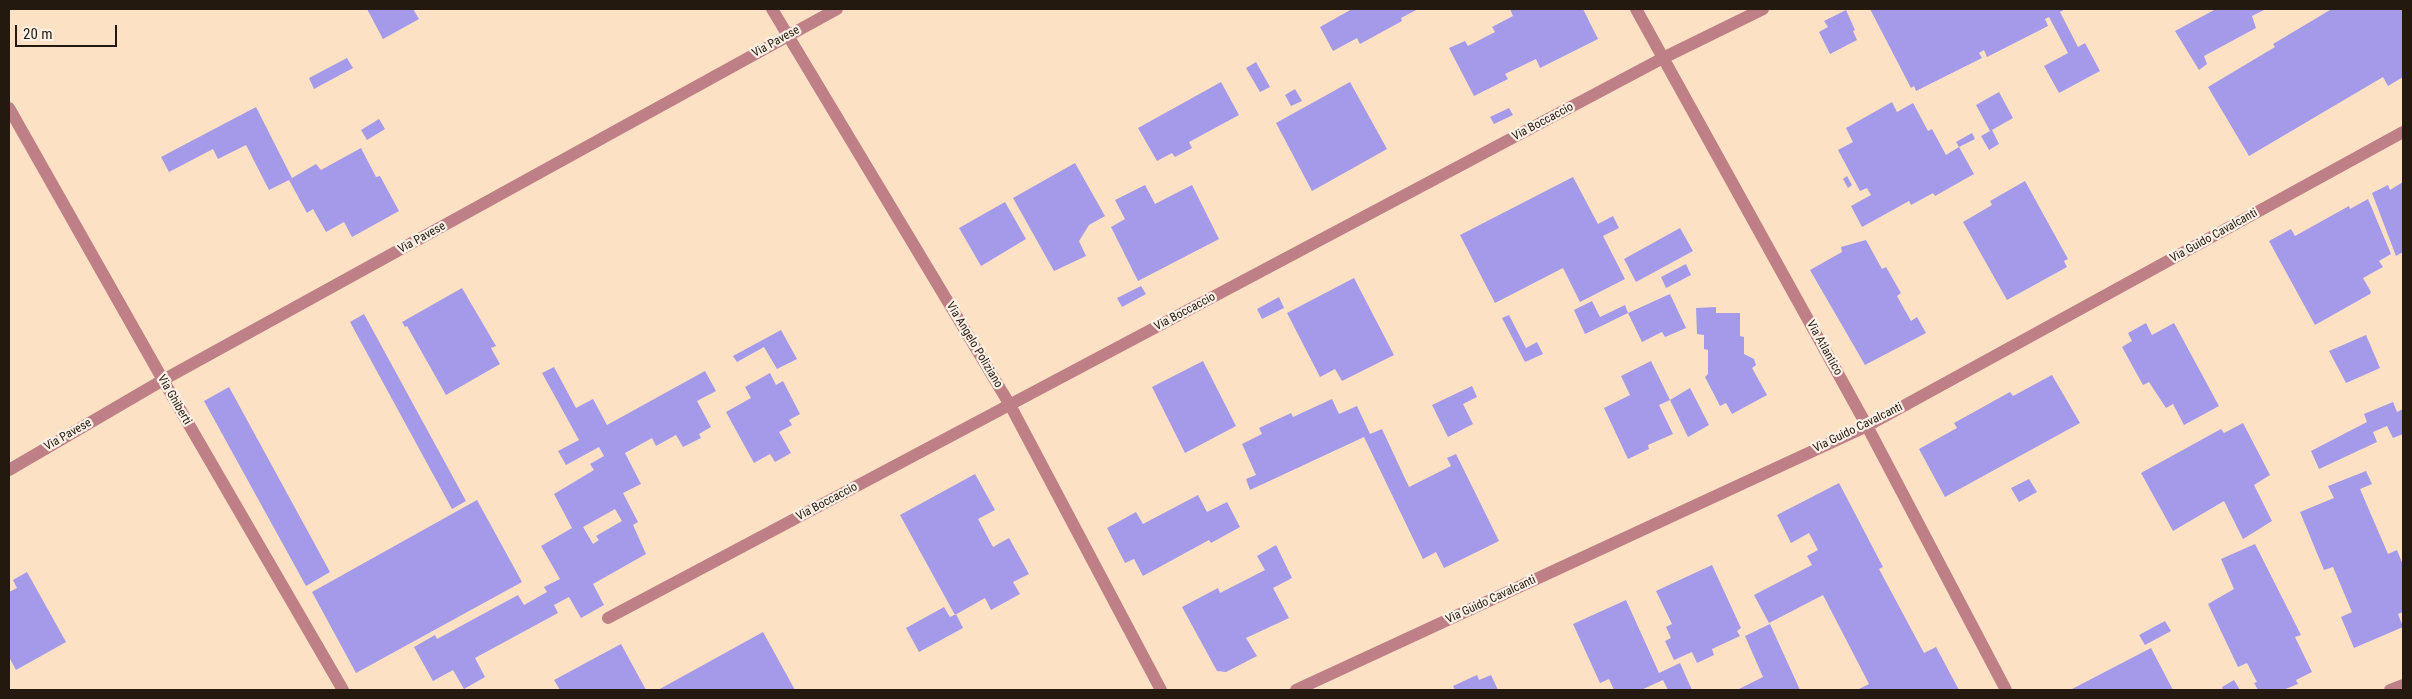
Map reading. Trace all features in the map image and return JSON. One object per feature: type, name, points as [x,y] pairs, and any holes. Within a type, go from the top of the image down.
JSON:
[{"type":"street","name":"Via Angelo Poliziano","points":[[772,9],[1010,405],[1161,690]]},
{"type":"street","name":"Via Pavese","points":[[9,470],[163,380],[836,9]]},
{"type":"street","name":"Via Atlantico","points":[[1636,9],[1867,426],[2006,690]]},
{"type":"street","name":"Via Boccaccio","points":[[608,618],[1663,58],[1763,9]]},
{"type":"street","name":"Via Ghiberti","points":[[9,108],[163,380],[343,690]]},
{"type":"street","name":"Via Guido Cavalcanti","points":[[1296,690],[1867,426],[2403,132]]},
{"type":"street","points":[[2390,690],[2403,685]]},
{"type":"building","points":[[367,9],[413,9],[419,19],[383,39]]},
{"type":"building","points":[[1352,9],[1418,9],[1401,18],[1402,21],[1360,44],[1357,38],[1333,51],[1320,27]]},
{"type":"building","points":[[1510,9],[1583,9],[1598,39],[1540,68],[1536,59],[1505,74],[1508,79],[1474,96],[1449,48],[1465,41],[1468,46],[1495,32],[1492,27],[1513,16]]},
{"type":"building","points":[[1870,9],[2065,9],[2060,12],[2078,47],[2085,43],[2100,71],[2059,93],[2044,66],[2068,53],[2049,17],[2045,19],[2048,26],[1987,57],[1984,50],[1979,53],[1982,58],[1916,91],[1914,86],[1911,88]]},
{"type":"building","points":[[2216,9],[2266,9],[2252,16],[2256,28],[2204,56],[2207,64],[2199,70],[2175,31]]},
{"type":"building","points":[[2329,9],[2403,9],[2403,77],[2388,86],[2383,77],[2249,156],[2208,87],[2275,47],[2273,44]]},
{"type":"building","points":[[1846,10],[1855,30],[1853,31],[1857,40],[1830,54],[1819,32],[1828,27],[1824,21]]},
{"type":"building","points":[[347,58],[353,68],[314,89],[309,78]]},
{"type":"building","points":[[1256,62],[1270,87],[1260,92],[1246,68]]},
{"type":"building","points":[[1221,82],[1239,115],[1189,142],[1192,148],[1175,157],[1172,153],[1157,161],[1138,128]]},
{"type":"building","points":[[1350,82],[1387,149],[1312,191],[1276,123]]},
{"type":"building","points":[[1295,89],[1302,101],[1291,106],[1285,95]]},
{"type":"building","points":[[1999,92],[2013,118],[1992,130],[1999,144],[1989,150],[1981,136],[1990,131],[1976,105]]},
{"type":"building","points":[[1892,102],[1897,112],[1913,103],[1928,131],[1932,129],[1946,155],[1959,147],[1974,174],[1935,196],[1933,193],[1911,205],[1909,201],[1862,227],[1851,206],[1871,195],[1867,188],[1860,191],[1838,150],[1853,142],[1846,128]]},
{"type":"building","points":[[256,107],[292,178],[316,164],[321,170],[361,148],[376,177],[380,176],[399,211],[352,237],[344,222],[326,232],[313,209],[307,213],[289,180],[269,190],[246,145],[218,159],[213,149],[169,172],[161,157]]},
{"type":"building","points":[[1509,108],[1513,115],[1494,124],[1490,117]]},
{"type":"building","points":[[379,119],[385,129],[367,140],[361,130]]},
{"type":"building","points":[[1972,133],[1975,139],[1959,147],[1956,142]]},
{"type":"building","points":[[1075,163],[1105,216],[1089,225],[1079,241],[1086,256],[1054,271],[1013,198]]},
{"type":"building","points":[[1847,176],[1852,185],[1848,188],[1843,179]]},
{"type":"building","points":[[1573,177],[1598,224],[1613,216],[1619,228],[1603,236],[1625,279],[1580,302],[1563,268],[1495,303],[1460,235]]},
{"type":"building","points":[[2025,181],[2068,259],[2064,261],[2067,267],[2007,300],[1963,222],[1992,205],[1990,201]]},
{"type":"building","points":[[2403,182],[2403,252],[2396,256],[2372,193],[2388,185],[2390,190]]},
{"type":"building","points":[[1145,185],[1155,204],[1192,185],[1219,239],[1138,281],[1111,227],[1125,219],[1115,200]]},
{"type":"building","points":[[2368,199],[2391,254],[2379,261],[2383,267],[2363,278],[2371,292],[2370,294],[2315,325],[2269,241],[2291,229],[2295,236],[2349,206],[2350,209]]},
{"type":"building","points":[[1005,202],[1026,239],[981,266],[959,228]]},
{"type":"building","points":[[1680,228],[1693,251],[1636,282],[1624,259]]},
{"type":"building","points":[[1866,240],[1882,269],[1886,267],[1901,293],[1897,296],[1911,321],[1917,317],[1926,333],[1865,365],[1810,270],[1842,252],[1841,247]]},
{"type":"building","points":[[1686,264],[1691,275],[1666,288],[1661,277]]},
{"type":"building","points":[[1354,278],[1394,355],[1342,381],[1335,369],[1320,377],[1287,313]]},
{"type":"building","points":[[1141,286],[1146,294],[1122,307],[1117,298]]},
{"type":"building","points":[[462,288],[496,346],[491,348],[500,364],[446,395],[407,326],[405,327],[402,322]]},
{"type":"building","points":[[1670,294],[1686,328],[1665,337],[1662,332],[1642,342],[1628,313]]},
{"type":"building","points":[[1279,297],[1284,308],[1262,319],[1257,309]]},
{"type":"building","points":[[1592,301],[1600,317],[1625,305],[1628,313],[1585,334],[1574,310]]},
{"type":"building","points":[[1716,307],[1716,313],[1740,313],[1740,336],[1744,337],[1744,354],[1754,359],[1756,365],[1752,368],[1767,395],[1732,414],[1726,403],[1720,406],[1705,377],[1708,374],[1708,350],[1704,349],[1704,335],[1697,334],[1696,308]]},
{"type":"building","points":[[364,314],[466,501],[452,509],[350,322]]},
{"type":"building","points":[[1509,315],[1526,348],[1537,342],[1543,354],[1525,362],[1502,318]]},
{"type":"building","points":[[2146,323],[2152,335],[2174,323],[2219,406],[2184,425],[2173,404],[2166,408],[2149,382],[2143,385],[2122,347],[2132,341],[2128,333]]},
{"type":"building","points":[[781,330],[797,359],[777,369],[764,347],[737,362],[733,356]]},
{"type":"building","points":[[2366,335],[2380,368],[2346,383],[2329,351]]},
{"type":"building","points":[[1203,361],[1236,426],[1185,453],[1152,387]]},
{"type":"building","points":[[1651,361],[1670,400],[1659,405],[1673,434],[1648,445],[1649,449],[1628,459],[1604,408],[1630,395],[1621,376]]},
{"type":"building","points":[[554,367],[576,408],[593,399],[607,425],[705,371],[716,391],[697,401],[711,427],[699,434],[701,438],[683,447],[676,435],[656,446],[652,438],[625,453],[641,484],[623,493],[638,522],[633,525],[646,554],[593,584],[604,605],[581,618],[569,597],[554,605],[558,613],[475,658],[485,677],[464,689],[453,670],[433,681],[414,647],[435,635],[437,639],[518,595],[524,605],[547,592],[544,587],[560,579],[541,546],[572,528],[554,494],[594,470],[590,464],[604,456],[599,447],[566,465],[558,451],[579,440],[542,373]],"holes":[[[615,509],[622,521],[596,536],[599,540],[593,544],[583,527]]]},
{"type":"building","points":[[770,373],[776,385],[783,381],[800,414],[789,420],[792,425],[779,432],[791,453],[775,462],[770,454],[754,463],[726,412],[751,398],[745,387]]},
{"type":"building","points":[[2052,375],[2080,423],[1945,497],[1919,449],[1957,428],[1954,423],[2010,392],[2013,396]]},
{"type":"building","points":[[1472,386],[1477,397],[1463,404],[1473,424],[1448,437],[1432,405]]},
{"type":"building","points":[[229,387],[330,572],[306,586],[204,401]]},
{"type":"building","points":[[1690,388],[1709,425],[1688,437],[1670,400]]},
{"type":"building","points":[[1332,399],[1339,414],[1357,406],[1370,434],[1382,429],[1409,487],[1451,466],[1447,458],[1456,454],[1499,541],[1444,568],[1436,552],[1423,559],[1364,437],[1250,490],[1246,479],[1256,475],[1242,444],[1262,434],[1259,428],[1291,413],[1293,417]]},
{"type":"building","points":[[2393,402],[2397,412],[2403,409],[2403,434],[2393,438],[2387,426],[2373,432],[2377,442],[2319,469],[2311,451],[2367,422],[2364,414]]},
{"type":"building","points":[[2243,423],[2270,475],[2254,485],[2272,521],[2243,539],[2224,501],[2173,531],[2141,473],[2221,429],[2224,433]]},
{"type":"building","points":[[2366,471],[2372,484],[2360,489],[2388,554],[2397,550],[2403,565],[2403,612],[2398,614],[2403,627],[2354,648],[2341,617],[2352,612],[2333,567],[2324,570],[2300,512],[2334,498],[2328,486]]},
{"type":"building","points":[[975,474],[995,510],[978,519],[993,547],[1009,538],[1029,574],[1013,582],[1020,594],[991,610],[985,598],[955,615],[900,515]]},
{"type":"building","points":[[2029,479],[2037,492],[2019,502],[2011,488]]},
{"type":"building","points":[[1839,483],[1883,567],[1879,569],[1924,653],[1936,647],[1959,690],[1857,690],[1869,684],[1823,595],[1769,623],[1754,595],[1812,565],[1807,556],[1818,550],[1809,533],[1791,543],[1777,515]]},
{"type":"building","points":[[1198,495],[1207,512],[1227,502],[1240,527],[1211,543],[1209,540],[1143,576],[1134,559],[1125,563],[1107,528],[1136,512],[1143,524]]},
{"type":"building","points":[[477,500],[522,582],[356,673],[312,592]]},
{"type":"building","points":[[2255,544],[2301,635],[2295,637],[2312,672],[2296,680],[2298,684],[2283,690],[2258,690],[2254,683],[2257,682],[2247,663],[2238,667],[2208,604],[2234,589],[2221,559]]},
{"type":"building","points":[[1276,545],[1292,578],[1273,588],[1289,618],[1246,638],[1257,656],[1226,672],[1217,671],[1182,607],[1218,588],[1220,593],[1265,570],[1257,556]]},
{"type":"building","points":[[1712,565],[1741,628],[1737,631],[1740,636],[1712,649],[1714,655],[1697,663],[1692,652],[1674,660],[1665,641],[1671,638],[1666,627],[1672,624],[1656,591]]},
{"type":"building","points":[[27,572],[66,642],[16,670],[9,657],[9,592],[17,588],[13,580]]},
{"type":"building","points":[[1626,600],[1659,673],[1680,663],[1692,690],[1668,690],[1663,680],[1641,690],[1614,690],[1609,679],[1600,683],[1573,624]]},
{"type":"building","points":[[944,607],[950,617],[956,614],[963,628],[919,652],[906,628]]},
{"type":"building","points":[[2165,621],[2171,631],[2145,645],[2139,635]]},
{"type":"building","points":[[1770,624],[1800,690],[1739,690],[1763,677],[1745,636]]},
{"type":"building","points":[[763,632],[795,690],[658,690]]},
{"type":"building","points":[[621,644],[646,690],[560,690],[554,680]]},
{"type":"building","points":[[2151,648],[2173,690],[2070,690]]},
{"type":"building","points":[[1477,675],[1479,680],[1491,675],[1498,690],[1455,690],[1453,686]]},
{"type":"building","points":[[2234,680],[2240,690],[2223,690],[2222,687]]}]
